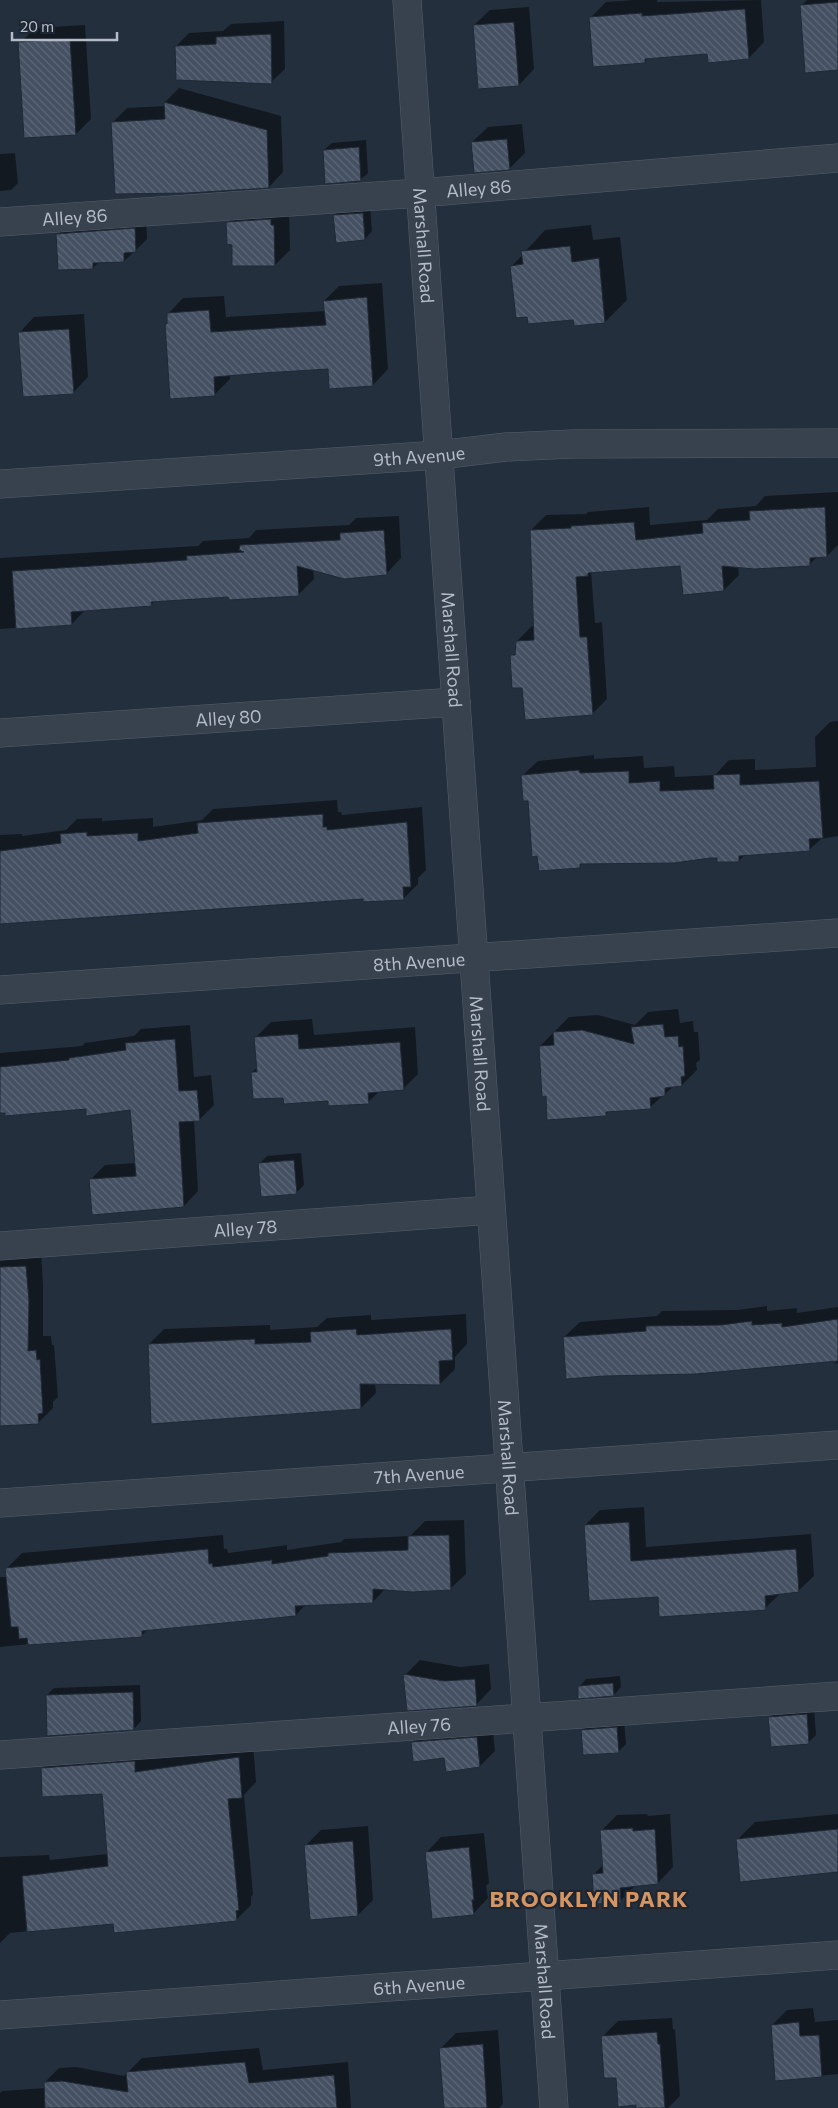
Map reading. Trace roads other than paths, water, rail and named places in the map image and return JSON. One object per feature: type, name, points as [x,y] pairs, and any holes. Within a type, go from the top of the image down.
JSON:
[{"type":"street","name":"Marshall Road","points":[[408,0],[554,2108]]},
{"type":"street","name":"Alley 86","points":[[0,222],[420,193],[838,158]]},
{"type":"street","name":"9th Avenue","points":[[0,484],[439,454],[506,447],[572,444],[838,443]]},
{"type":"street","name":"Alley 80","points":[[0,733],[456,702]]},
{"type":"street","name":"8th Avenue","points":[[0,990],[838,933]]},
{"type":"street","name":"Alley 78","points":[[0,1246],[491,1210]]},
{"type":"street","name":"7th Avenue","points":[[0,1503],[838,1445]]},
{"type":"street","name":"Alley 76","points":[[0,1755],[838,1696]]},
{"type":"street","name":"6th Avenue","points":[[0,2015],[838,1955]]},
{"type":"district","name":"BROOKLYN PARK","points":[[589,1898]]}]
